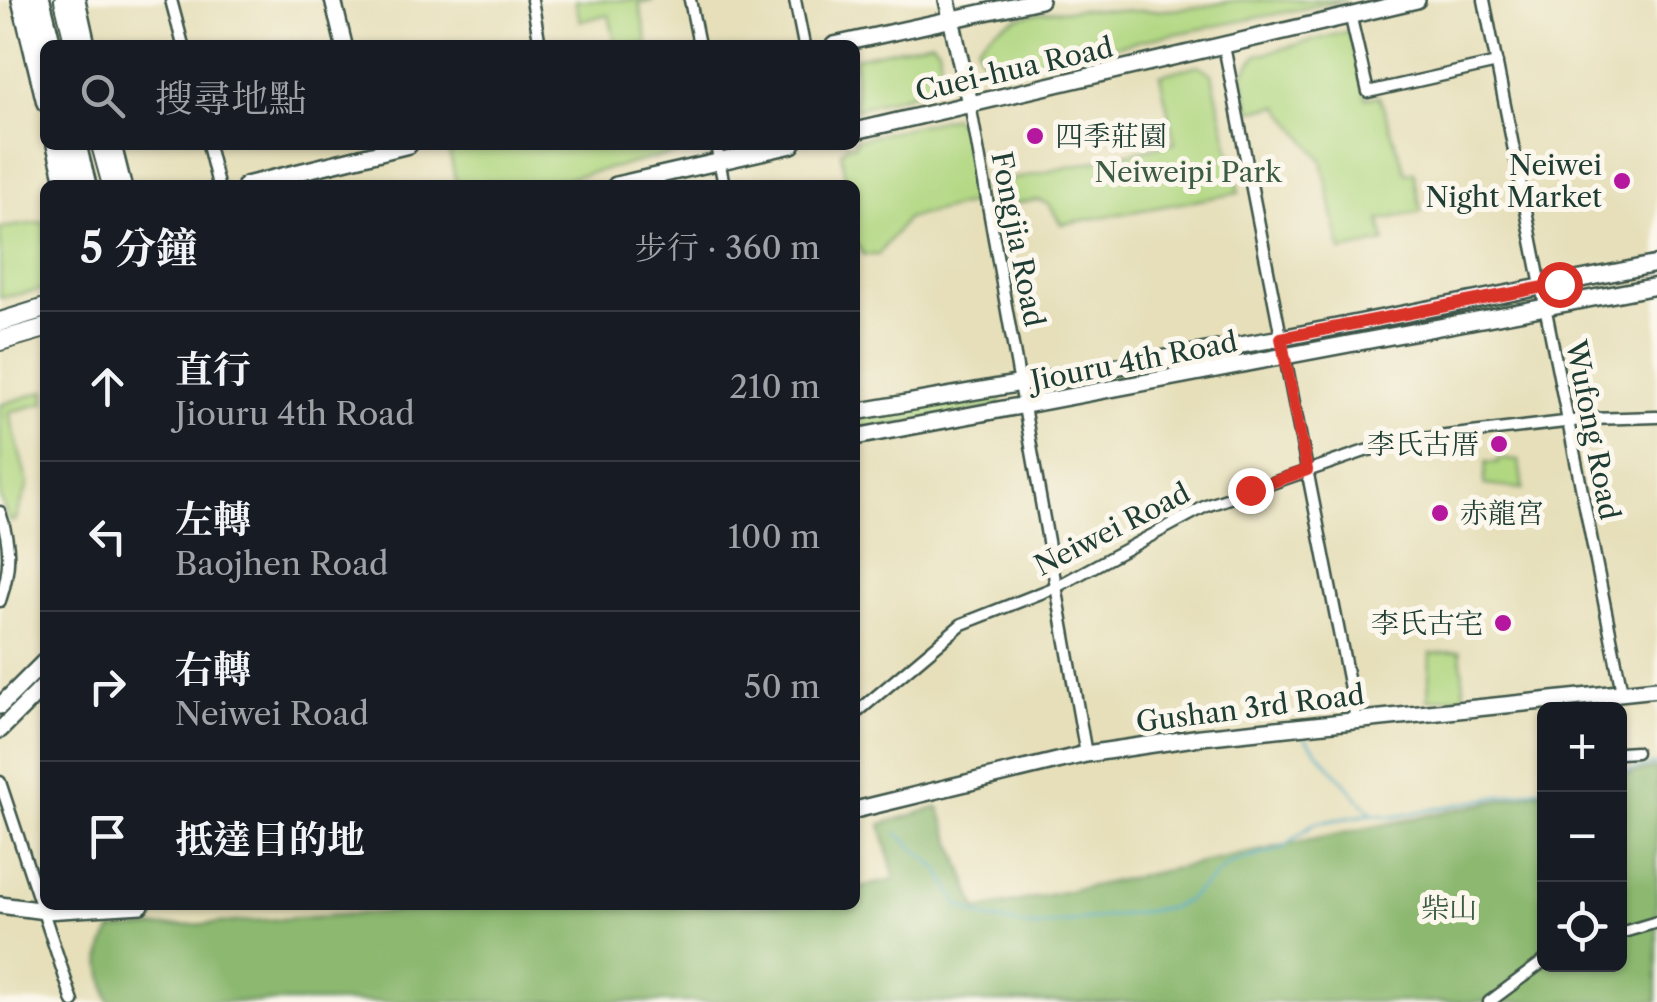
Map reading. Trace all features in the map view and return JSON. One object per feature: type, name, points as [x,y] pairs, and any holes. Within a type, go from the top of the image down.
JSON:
[{"type":"main road","points":[[29,0],[40,41]]},
{"type":"main road","points":[[60,0],[73,40]]},
{"type":"main road","points":[[68,150],[75,180]]},
{"type":"main road","points":[[102,150],[111,180]]},
{"type":"main road","points":[[0,312],[40,306]]},
{"type":"main road","points":[[0,322],[40,307]]},
{"type":"main road","points":[[0,337],[40,326]]},
{"type":"street","points":[[20,0],[40,82]]},
{"type":"street","points":[[42,0],[52,40]]},
{"type":"street","points":[[60,0],[65,40]]},
{"type":"street","points":[[77,0],[86,40]]},
{"type":"street","points":[[171,0],[182,40]]},
{"type":"street","points":[[333,0],[343,40]]},
{"type":"street","points":[[532,0],[539,40]]},
{"type":"street","points":[[690,0],[698,40]]},
{"type":"street","points":[[795,0],[803,40]]},
{"type":"street","points":[[947,0],[970,104]]},
{"type":"street","points":[[856,40],[1040,0]]},
{"type":"street","name":"Cuei-hua Road","points":[[860,129],[1417,0]]},
{"type":"street","name":"Wufong Road","points":[[1484,0],[1622,692]]},
{"type":"street","points":[[1350,14],[1368,92],[1497,63]]},
{"type":"street","points":[[1224,46],[1356,718]]},
{"type":"street","name":"Fongjia Road","points":[[970,104],[1024,407]]},
{"type":"street","points":[[56,150],[64,180]]},
{"type":"street","points":[[79,150],[87,180]]},
{"type":"street","points":[[90,150],[97,180]]},
{"type":"street","points":[[114,150],[122,180]]},
{"type":"street","points":[[209,150],[217,180]]},
{"type":"street","points":[[263,180],[362,150]]},
{"type":"street","points":[[632,180],[717,153],[745,150]]},
{"type":"street","points":[[717,153],[723,180]]},
{"type":"street","name":"Jiouru 4th Road","points":[[860,411],[1281,338],[1657,264]]},
{"type":"street","name":"Jiouru 4th Road","points":[[860,437],[1657,286]]},
{"type":"street","points":[[1024,407],[1086,754]]},
{"type":"street","name":"Neiwei Road","points":[[860,710],[962,624],[1056,587],[1206,506],[1307,470],[1412,440],[1568,422],[1657,417]]},
{"type":"street","points":[[0,512],[10,558],[0,601]]},
{"type":"street","points":[[14,716],[0,704],[40,665]]},
{"type":"street","name":"Gushan 3rd Road","points":[[860,809],[1086,754],[1356,718],[1657,689]]},
{"type":"street","points":[[0,730],[40,690]]},
{"type":"street","points":[[1627,753],[1636,752]]},
{"type":"street","points":[[0,782],[40,894]]},
{"type":"street","points":[[0,905],[62,910]]},
{"type":"street","points":[[46,911],[74,1002]]},
{"type":"street","points":[[1627,931],[1657,922]]},
{"type":"street","points":[[1488,1002],[1537,965]]},
{"type":"green space","points":[[575,0],[654,0],[639,4],[647,40],[615,40],[609,15],[580,21]]},
{"type":"green space","points":[[1236,0],[1347,0],[986,71],[977,46],[1010,21],[1050,11],[1174,10]]},
{"type":"green space","points":[[1349,31],[1366,98],[1379,96],[1406,173],[1414,172],[1421,212],[1380,220],[1385,242],[1341,251],[1322,160],[1279,106],[1251,110],[1242,75],[1257,55]]},
{"type":"green space","points":[[932,41],[939,48],[943,85],[860,108],[860,57]]},
{"type":"green space","name":"Neiweipi Park","points":[[1199,65],[1212,74],[1239,193],[1061,224],[1049,204],[1038,200],[1000,205],[997,183],[1175,143],[1160,75]]},
{"type":"green space","points":[[953,117],[965,128],[981,201],[907,218],[878,255],[864,255],[860,249],[860,180],[845,180],[841,152],[860,150],[860,139]]},
{"type":"green space","points":[[691,150],[558,180],[456,180],[449,152]]},
{"type":"green space","points":[[40,223],[40,290],[0,298],[0,228]]},
{"type":"green space","points":[[1520,298],[1522,308],[1313,349],[1311,338]]},
{"type":"green space","points":[[1243,348],[1246,362],[1038,399],[1036,386]]},
{"type":"green space","points":[[40,393],[40,404],[9,412],[28,485],[15,521],[9,521],[0,498],[0,405]]},
{"type":"green space","points":[[999,394],[1001,406],[860,430],[860,417]]},
{"type":"green space","points":[[1499,459],[1519,461],[1523,489],[1484,485],[1486,462],[1498,463]]},
{"type":"green space","points":[[1460,651],[1465,696],[1428,700],[1430,654]]},
{"type":"green space","name":"柴山","points":[[1657,768],[1657,1002],[109,1002],[102,974],[103,948],[112,930],[418,910],[860,910],[860,887],[895,880],[881,824],[939,807],[977,910],[1537,792],[1537,972],[1627,972],[1627,774]]},
{"type":"waterway","points":[[1302,734],[1372,814]]},
{"type":"waterway","points":[[1627,771],[1657,764]]},
{"type":"waterway","points":[[897,833],[939,870],[959,906],[986,918],[1033,927],[1170,908],[1187,900],[1229,864],[1283,848],[1315,823],[1372,814],[1393,817],[1537,789]]},
{"type":"place","name":"四季莊園","points":[[1035,136]]},
{"type":"place","name":"Neiwei Night Market","points":[[1622,181]]},
{"type":"place","name":"李氏古厝","points":[[1499,444]]},
{"type":"place","name":"赤龍宮","points":[[1440,513]]},
{"type":"place","name":"李氏古宅","points":[[1503,623]]},
{"type":"route","points":[[1250,490],[1307,470],[1281,338],[1559,284]]}]
